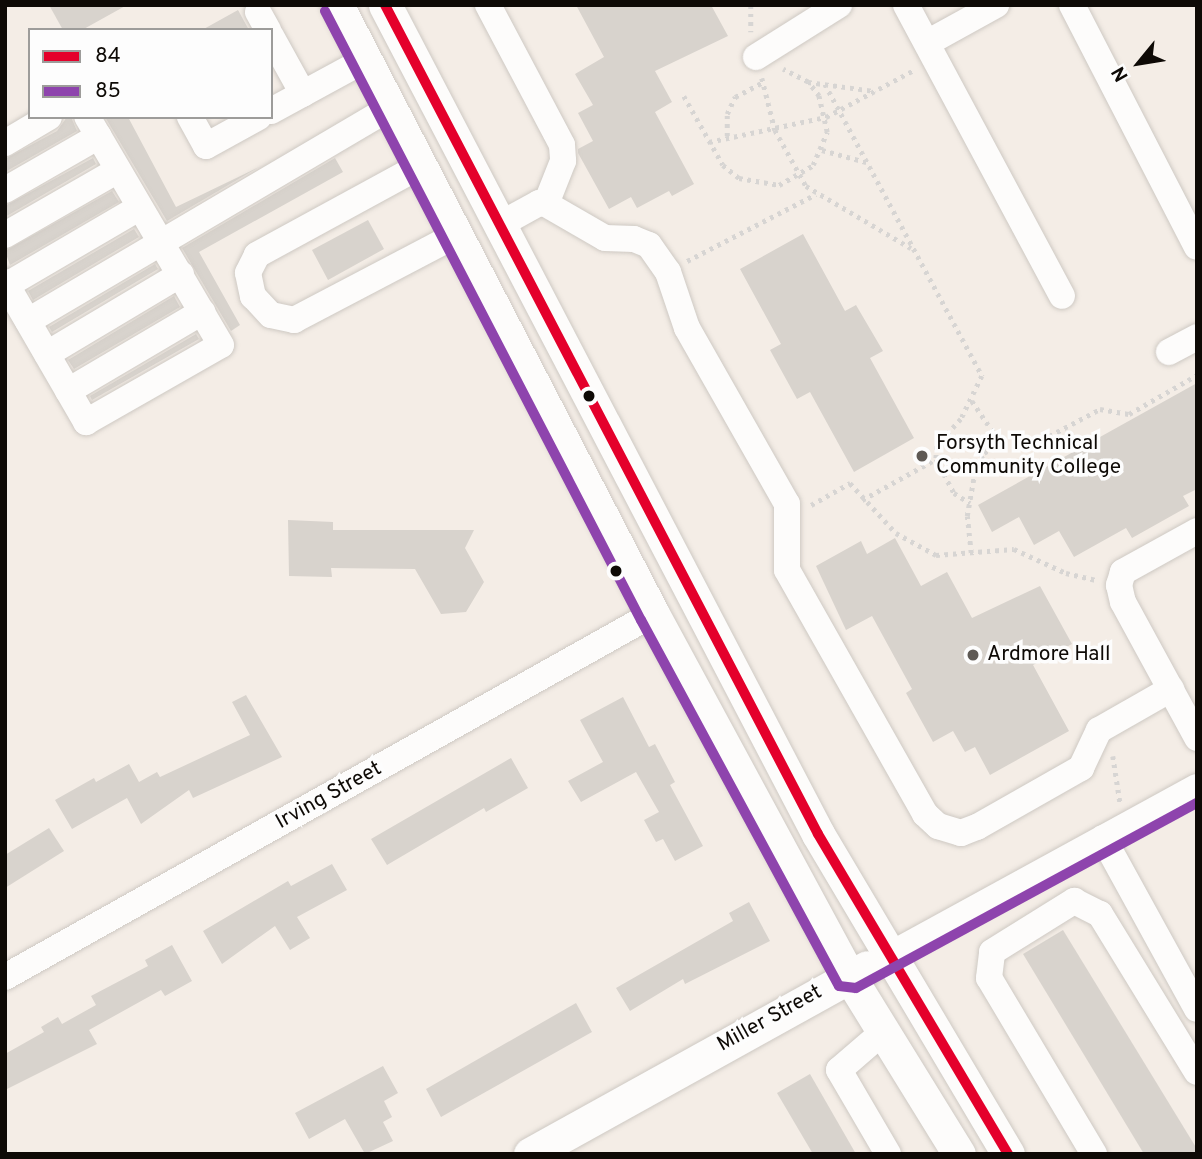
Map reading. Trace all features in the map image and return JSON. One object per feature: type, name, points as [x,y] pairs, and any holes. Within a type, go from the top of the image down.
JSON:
[{"type":"main road","points":[[337,5],[653,614],[849,976],[959,1154]]},
{"type":"main road","points":[[385,5],[759,725],[888,956],[1008,1154]]},
{"type":"main road","name":"Miller Street","points":[[530,1154],[888,956]]},
{"type":"street","points":[[488,5],[562,145],[563,161],[546,204]]},
{"type":"street","points":[[758,62],[839,5]]},
{"type":"street","points":[[906,5],[1062,296]]},
{"type":"street","points":[[931,50],[996,5]]},
{"type":"street","points":[[1072,5],[1197,247]]},
{"type":"street","points":[[273,40],[303,94]]},
{"type":"street","points":[[273,110],[365,60]]},
{"type":"street","points":[[27,321],[390,108]]},
{"type":"street","points":[[5,143],[45,119]]},
{"type":"street","points":[[191,119],[206,146],[255,119]]},
{"type":"street","points":[[5,190],[93,127],[221,345],[86,422],[6,283],[139,208]]},
{"type":"street","points":[[420,166],[257,255],[248,273],[253,296],[271,315],[294,320],[456,235]]},
{"type":"street","points":[[5,235],[118,170]]},
{"type":"street","points":[[499,225],[539,203],[546,204],[605,238],[634,239],[649,245],[668,272],[687,328],[787,504],[788,570],[925,814],[938,826],[961,833],[1070,774],[1086,761],[1096,735],[1114,718],[1171,689]]},
{"type":"street","points":[[47,355],[181,274]]},
{"type":"street","points":[[68,391],[202,312]]},
{"type":"street","points":[[1170,352],[1197,337]]},
{"type":"street","points":[[1197,531],[1123,572],[1119,585],[1123,602],[1197,738]]},
{"type":"street","name":"Irving Street","points":[[5,977],[653,614]]},
{"type":"street","name":"Miller Street","points":[[888,956],[1197,786]]},
{"type":"street","points":[[1103,838],[1197,1009]]},
{"type":"street","points":[[1094,1154],[989,978],[992,952],[1074,901],[1100,914],[1197,1072]]},
{"type":"street","points":[[1147,991],[1176,972]]},
{"type":"street","points":[[883,1032],[839,1070],[888,1154]]},
{"type":"path","points":[[751,5],[758,62],[775,130],[800,176],[816,194],[913,249]]},
{"type":"path","points":[[709,142],[727,136],[775,130],[841,111],[876,91],[931,50]]},
{"type":"path","points":[[684,96],[723,165],[739,178],[779,185],[800,176],[822,150],[826,117],[819,96],[808,82],[792,71],[758,62]]},
{"type":"path","points":[[727,136],[727,114],[735,97],[764,82]]},
{"type":"path","points":[[808,82],[876,91]]},
{"type":"path","points":[[825,84],[982,376],[972,401],[942,436],[936,459],[954,493],[970,503]]},
{"type":"path","points":[[822,150],[866,162]]},
{"type":"path","points":[[668,272],[816,194]]},
{"type":"path","points":[[971,553],[970,503],[976,465],[984,453],[1002,446],[1034,444],[1100,409],[1129,414],[1197,375]]},
{"type":"path","points":[[972,401],[1002,446]]},
{"type":"path","points":[[862,500],[936,459]]},
{"type":"path","points":[[788,518],[850,483],[862,500],[896,533],[936,555],[1014,549],[1066,573],[1119,585]]},
{"type":"path","points":[[1096,735],[1112,754],[1118,769],[1120,802]]},
{"type":"building","points":[[49,5],[127,5],[86,28],[62,28]]},
{"type":"building","points":[[576,5],[711,5],[728,36],[655,71],[672,102],[655,112],[694,184],[672,196],[669,191],[637,208],[631,197],[609,209],[578,153],[578,149],[593,141],[578,113],[593,105],[575,74],[604,57]]},
{"type":"building","points":[[238,10],[248,28],[206,28]]},
{"type":"building","points":[[66,119],[72,119],[77,131],[5,172],[5,159],[57,131]]},
{"type":"building","points":[[106,119],[129,119],[176,207],[259,167],[167,221]]},
{"type":"building","points":[[93,158],[96,164],[5,217],[5,206]]},
{"type":"building","points":[[335,158],[343,172],[199,252],[240,325],[231,331],[182,248]]},
{"type":"building","points":[[112,191],[119,202],[10,265],[5,251]]},
{"type":"building","points":[[368,220],[384,249],[328,280],[312,250]]},
{"type":"building","points":[[134,229],[139,237],[33,300],[28,291]]},
{"type":"building","points":[[803,234],[845,311],[856,305],[883,351],[870,358],[914,438],[854,472],[810,392],[797,399],[770,350],[781,344],[740,269]]},
{"type":"building","points":[[155,264],[158,269],[52,332],[49,327]]},
{"type":"building","points":[[174,296],[180,307],[74,369],[68,360]]},
{"type":"building","points":[[196,334],[199,339],[92,400],[90,396]]},
{"type":"building","points":[[1197,383],[1197,489],[1183,496],[1189,506],[1132,538],[1126,528],[1074,557],[1059,531],[1034,545],[1019,517],[992,532],[978,505]]},
{"type":"building","points":[[288,520],[333,522],[333,530],[474,530],[465,548],[484,582],[466,612],[441,614],[415,569],[331,568],[332,577],[289,576]]},
{"type":"building","name":"Ardmore Hall","points":[[895,538],[921,586],[947,572],[972,618],[1040,586],[1072,644],[1033,665],[1069,731],[990,775],[975,747],[965,752],[953,731],[933,742],[906,693],[912,689],[872,616],[846,630],[816,566],[861,541],[867,554]]},
{"type":"building","points":[[246,695],[282,757],[193,798],[189,790],[141,824],[127,798],[72,829],[55,800],[94,778],[96,782],[129,764],[139,782],[157,772],[160,777],[250,735],[232,702]]},
{"type":"building","points":[[623,697],[649,747],[655,744],[675,782],[670,785],[703,846],[675,861],[663,839],[656,842],[644,820],[659,812],[636,772],[581,802],[568,781],[603,762],[580,720]]},
{"type":"building","points":[[511,758],[528,788],[486,812],[484,808],[387,865],[371,839]]},
{"type":"building","points":[[49,828],[64,851],[5,888],[5,855]]},
{"type":"building","points":[[332,864],[347,890],[297,917],[310,938],[290,950],[275,926],[222,964],[203,931],[288,881],[291,886]]},
{"type":"building","points":[[749,902],[770,941],[685,984],[683,979],[630,1011],[616,988],[733,921],[729,913]]},
{"type":"building","points":[[1063,930],[1197,1149],[1197,1154],[1144,1154],[1023,954]]},
{"type":"building","points":[[172,945],[192,981],[165,996],[161,990],[89,1030],[97,1044],[5,1090],[5,1054],[44,1032],[41,1027],[58,1017],[62,1024],[96,1005],[91,996],[148,966],[145,960]]},
{"type":"building","points":[[576,1003],[592,1032],[441,1117],[426,1089]]},
{"type":"building","points":[[383,1066],[398,1093],[384,1101],[392,1117],[383,1122],[393,1141],[365,1154],[345,1119],[309,1139],[295,1113]]},
{"type":"building","points":[[810,1074],[856,1154],[813,1154],[777,1093]]},
{"type":"transit line","name":"84","points":[[385,5],[818,834],[1008,1154]]},
{"type":"transit line","name":"85","points":[[325,11],[641,620],[839,986],[856,988],[1197,803]]},
{"type":"place","name":"Forsyth Technical Community College","points":[[922,456]]},
{"type":"place","name":"Ardmore Hall","points":[[973,655]]}]
